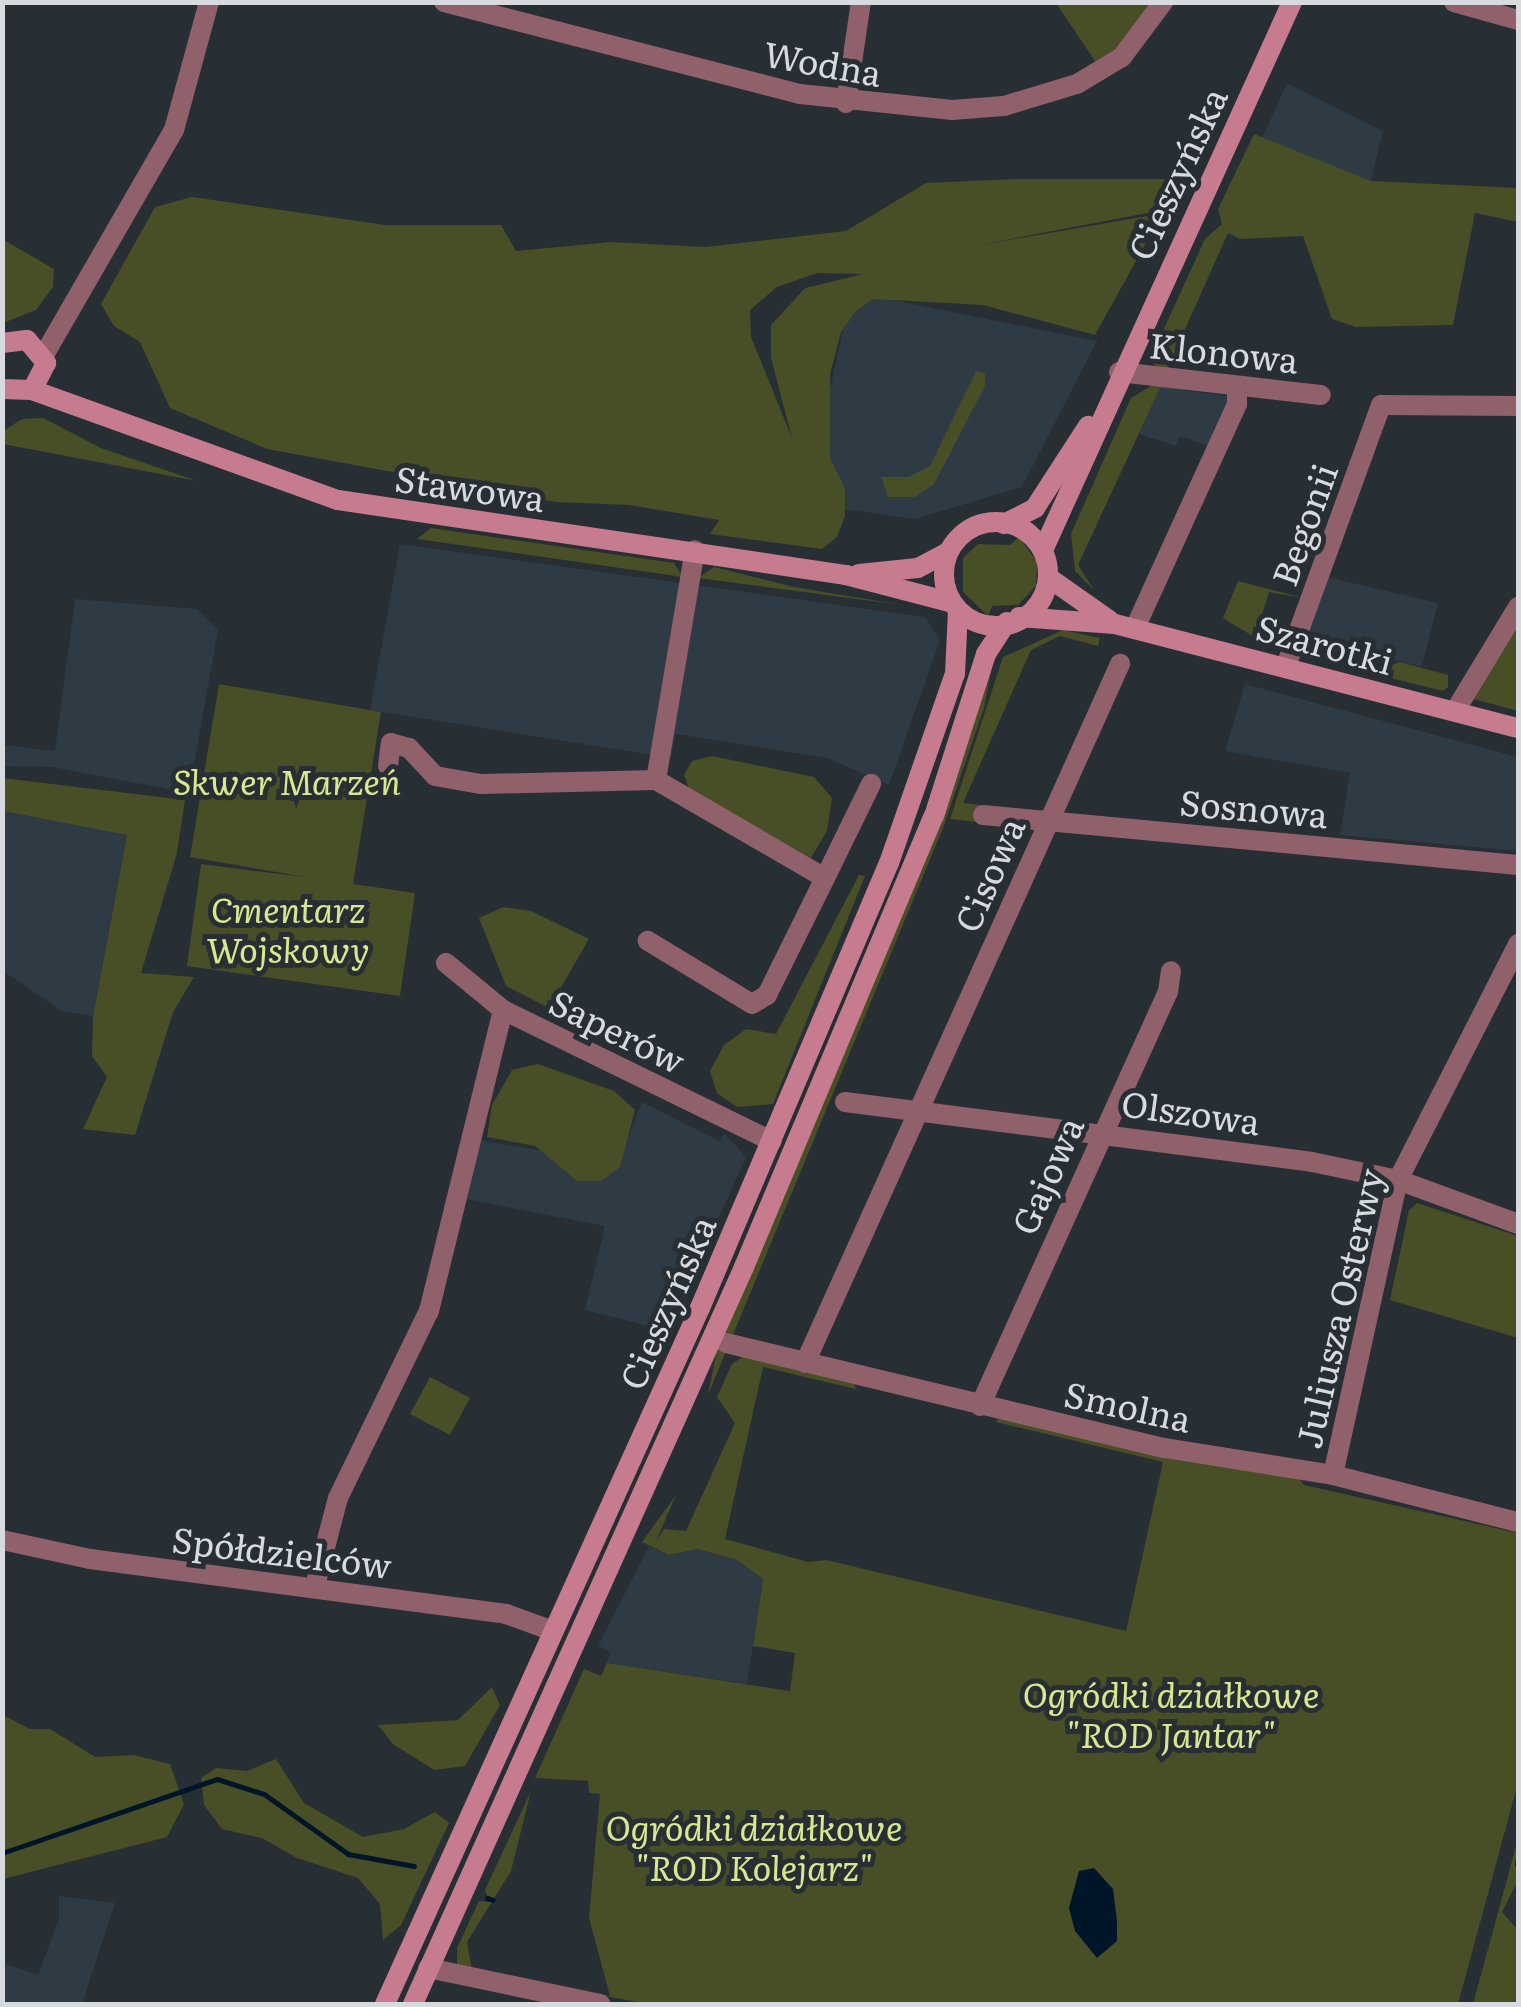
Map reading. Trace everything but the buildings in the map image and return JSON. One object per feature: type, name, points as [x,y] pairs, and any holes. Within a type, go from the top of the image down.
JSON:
[{"type":"main road","name":"Cieszyńska","points":[[1044,548],[1072,496],[1119,372],[1292,2]]},
{"type":"main road","name":"Stawowa","points":[[7,342],[45,359],[65,388],[98,412]]},
{"type":"main road","points":[[14,395],[45,359]]},
{"type":"main road","name":"Cieszyńska","points":[[1004,524],[1035,508],[1054,485],[1119,372]]},
{"type":"main road","name":"Stawowa","points":[[14,395],[98,412],[338,500],[846,575],[954,607]]},
{"type":"main road","points":[[1004,524],[1030,532],[1044,548],[1052,580],[1040,602],[1013,619],[980,624],[954,607],[942,577],[948,552],[970,532],[1004,524]]},
{"type":"main road","name":"Stawowa","points":[[846,575],[918,568],[948,552]]},
{"type":"main road","name":"Szarotki","points":[[1052,580],[1125,626]]},
{"type":"main road","name":"Cieszyńska","points":[[385,2004],[772,1140],[926,768],[955,674],[954,607]]},
{"type":"main road","name":"Cieszyńska","points":[[413,2004],[744,1267],[934,816],[986,654],[1013,619]]},
{"type":"main road","name":"Szarotki","points":[[1013,619],[1125,626],[1518,728]]},
{"type":"street","points":[[45,359],[76,294],[180,118],[209,2]]},
{"type":"street","name":"Wodna","points":[[444,2],[846,103],[980,109],[1040,97],[1122,57],[1162,2]]},
{"type":"street","points":[[846,103],[862,2]]},
{"type":"street","points":[[1454,2],[1518,20]]},
{"type":"street","points":[[7,342],[76,294]]},
{"type":"street","name":"Klonowa","points":[[1119,372],[1236,389],[1321,394]]},
{"type":"street","points":[[1125,626],[1238,404],[1236,389]]},
{"type":"street","name":"Begonii","points":[[1286,666],[1381,405],[1518,406]]},
{"type":"street","points":[[656,780],[695,550]]},
{"type":"street","points":[[1455,711],[1518,607]]},
{"type":"street","name":"Cisowa","points":[[918,1112],[1120,664]]},
{"type":"street","points":[[388,766],[391,743],[409,748],[436,776],[481,784],[656,780],[824,878]]},
{"type":"street","points":[[648,941],[752,1004],[767,995],[870,784]]},
{"type":"street","name":"Sosnowa","points":[[983,816],[1518,865]]},
{"type":"street","name":"Juliusza Osterwy","points":[[1334,1475],[1398,1180],[1518,944]]},
{"type":"street","name":"Saperów","points":[[446,963],[503,1010],[772,1140]]},
{"type":"street","name":"Gajowa","points":[[980,1406],[1100,1132],[1168,992],[1171,971]]},
{"type":"street","points":[[315,1586],[338,1498],[429,1311],[503,1010]]},
{"type":"street","name":"Olszowa","points":[[846,1102],[1100,1132],[1398,1180],[1518,1224]]},
{"type":"street","points":[[805,1362],[918,1112]]},
{"type":"street","name":"Smolna","points":[[726,1344],[1165,1448],[1334,1475],[1518,1522]]},
{"type":"street","name":"Spółdzielców","points":[[2,1540],[90,1559],[506,1614],[553,1631]]},
{"type":"street","points":[[428,1968],[600,2004]]},
{"type":"shaded area","points":[[1287,83],[1383,131],[1371,181],[1262,138]]},
{"type":"shaded area","points":[[868,295],[1097,341],[1022,487],[915,519],[843,509],[819,441],[845,320]]},
{"type":"shaded area","points":[[1160,387],[1228,396],[1232,402],[1211,447],[1180,436],[1176,446],[1139,434]]},
{"type":"shaded area","points":[[400,544],[925,617],[940,640],[889,785],[827,758],[676,734],[671,758],[370,710]]},
{"type":"shaded area","points":[[1327,577],[1438,603],[1422,666],[1314,645],[1307,631]]},
{"type":"shaded area","points":[[75,599],[197,609],[218,630],[189,793],[52,767],[3,766],[3,745],[55,751]]},
{"type":"shaded area","points":[[1245,684],[1518,757],[1518,851],[1340,835],[1350,773],[1225,751]]},
{"type":"shaded area","points":[[2,811],[127,834],[93,1016],[62,1011],[3,971]]},
{"type":"shaded area","points":[[642,1102],[719,1141],[724,1133],[746,1157],[668,1331],[585,1310],[605,1226],[461,1198],[477,1140],[618,1163]]},
{"type":"shaded area","points":[[649,1546],[669,1555],[697,1549],[737,1560],[763,1579],[747,1684],[607,1663],[610,1652],[598,1646]]},
{"type":"shaded area","points":[[59,1896],[115,1903],[82,2004],[3,2004],[3,1963],[38,1975],[59,1919]]},
{"type":"green space","points":[[1056,3],[1154,3],[1116,51],[1097,64]]},
{"type":"green space","points":[[1254,134],[1371,181],[1518,188],[1518,222],[1475,213],[1453,325],[1356,327],[1332,319],[1303,236],[1240,239],[1228,233],[1166,372],[1153,364],[1152,355],[1205,239],[1222,224],[1218,209]]},
{"type":"green space","points":[[1184,179],[1163,210],[980,245],[1147,216],[1157,223],[1095,335],[983,305],[873,299],[856,311],[841,332],[830,374],[830,458],[845,489],[845,516],[837,537],[822,549],[710,534],[719,520],[629,505],[556,502],[267,449],[170,408],[140,342],[114,326],[101,304],[155,207],[192,197],[385,225],[501,225],[516,251],[611,242],[706,247],[846,231],[926,183]],"holes":[[[817,273],[863,274],[805,288],[771,325],[771,358],[792,438],[751,337],[750,310],[777,287]]]},
{"type":"green space","points":[[2,239],[54,269],[53,287],[36,310],[3,323]]},
{"type":"green space","points":[[976,371],[985,373],[985,386],[934,484],[914,497],[888,497],[881,477],[909,477],[930,466]]},
{"type":"green space","points":[[1156,383],[1191,390],[1160,388],[1078,565],[1094,590],[1075,571],[1071,534],[1131,398]]},
{"type":"green space","points":[[43,418],[101,448],[197,481],[3,444],[3,431],[22,419]]},
{"type":"green space","points":[[431,528],[674,563],[683,577],[417,539]]},
{"type":"green space","points":[[1019,537],[1037,562],[1036,586],[1018,605],[992,606],[988,616],[963,592],[963,558],[978,544],[1010,545]]},
{"type":"green space","points":[[714,567],[794,587],[902,605],[698,578]]},
{"type":"green space","points":[[1238,581],[1303,598],[1269,592],[1256,634],[1280,645],[1269,646],[1223,618]]},
{"type":"green space","points":[[1518,616],[1518,711],[1473,699]]},
{"type":"green space","points":[[1063,630],[1100,638],[1098,646],[1060,636],[1031,650],[963,803],[980,805],[979,822],[950,819],[1003,657]]},
{"type":"green space","points":[[993,661],[984,708],[943,828],[708,1395],[717,1349],[939,827]]},
{"type":"green space","points":[[1400,662],[1448,675],[1448,687],[1443,691],[1382,676],[1382,668]]},
{"type":"green space","points":[[219,684],[381,712],[353,884],[415,893],[400,996],[187,966],[201,864],[305,877],[190,857]]},
{"type":"green space","points":[[712,756],[814,777],[832,798],[827,831],[811,858],[690,791],[684,775],[692,761]]},
{"type":"green space","points":[[2,778],[185,800],[177,853],[141,973],[194,977],[173,1012],[135,1135],[83,1129],[107,1077],[92,1056],[93,1016],[127,835],[3,811]]},
{"type":"green space","points":[[859,875],[865,876],[773,1104],[737,1107],[717,1093],[710,1071],[724,1045],[746,1029],[776,1034]]},
{"type":"green space","points":[[503,907],[531,911],[589,939],[549,1008],[506,986],[479,918]]},
{"type":"green space","points":[[538,1064],[614,1091],[635,1110],[620,1167],[601,1181],[577,1181],[535,1146],[487,1137],[492,1105],[512,1070]]},
{"type":"green space","points":[[1417,1203],[1518,1236],[1518,1338],[1390,1300],[1409,1210]]},
{"type":"green space","points":[[744,1356],[854,1383],[856,1389],[763,1367],[725,1539],[808,1562],[826,1560],[1126,1631],[1163,1462],[996,1422],[999,1416],[1298,1477],[1304,1485],[1518,1533],[1518,1783],[1458,2004],[649,2004],[499,1977],[610,1996],[589,1918],[600,1794],[589,1793],[588,1781],[535,1778],[584,1669],[601,1676],[607,1663],[790,1691],[795,1653],[753,1646],[763,1579],[737,1560],[697,1549],[669,1555],[642,1542],[676,1495],[656,1541],[664,1529],[686,1531],[735,1423],[717,1397],[732,1364]]},
{"type":"green space","points":[[430,1377],[470,1398],[450,1435],[410,1414]]},
{"type":"green space","points":[[492,1687],[500,1705],[465,1766],[434,1770],[393,1744],[378,1725],[458,1720]]},
{"type":"green space","points":[[3,1715],[30,1729],[50,1729],[95,1757],[134,1755],[170,1764],[184,1804],[167,1837],[3,1879]]},
{"type":"green space","points":[[276,1759],[304,1803],[363,1837],[404,1829],[435,1812],[449,1823],[401,1925],[383,1940],[380,1904],[358,1878],[297,1858],[262,1838],[222,1829],[204,1805],[201,1778],[216,1768],[247,1771]]},
{"type":"green space","points":[[531,1791],[511,1871],[467,1942],[472,1970],[457,1968],[457,1948],[479,1901],[490,1902],[485,1890]]},
{"type":"green space","points":[[1518,1839],[1518,1880],[1502,1912],[1518,1930],[1518,2004],[1473,2004]]},
{"type":"water","points":[[1094,1868],[1113,1889],[1117,1921],[1117,1941],[1097,1958],[1075,1931],[1069,1908],[1079,1871]]},
{"type":"waterway","points":[[2,1853],[217,1779],[264,1794],[348,1854],[414,1866]]},
{"type":"waterway","points":[[1517,1864],[1518,1858]]},
{"type":"waterway","points":[[487,1898],[493,1900]]},
{"type":"park label","name":"Skwer Marzeń","points":[[287,780]]},
{"type":"park label","name":"Cmentarz Wojskowy","points":[[288,928]]},
{"type":"park label","name":"Ogródki działkowe \"ROD Jantar\"","points":[[1171,1713]]},
{"type":"park label","name":"Ogródki działkowe \"ROD Kolejarz\"","points":[[754,1846]]}]
